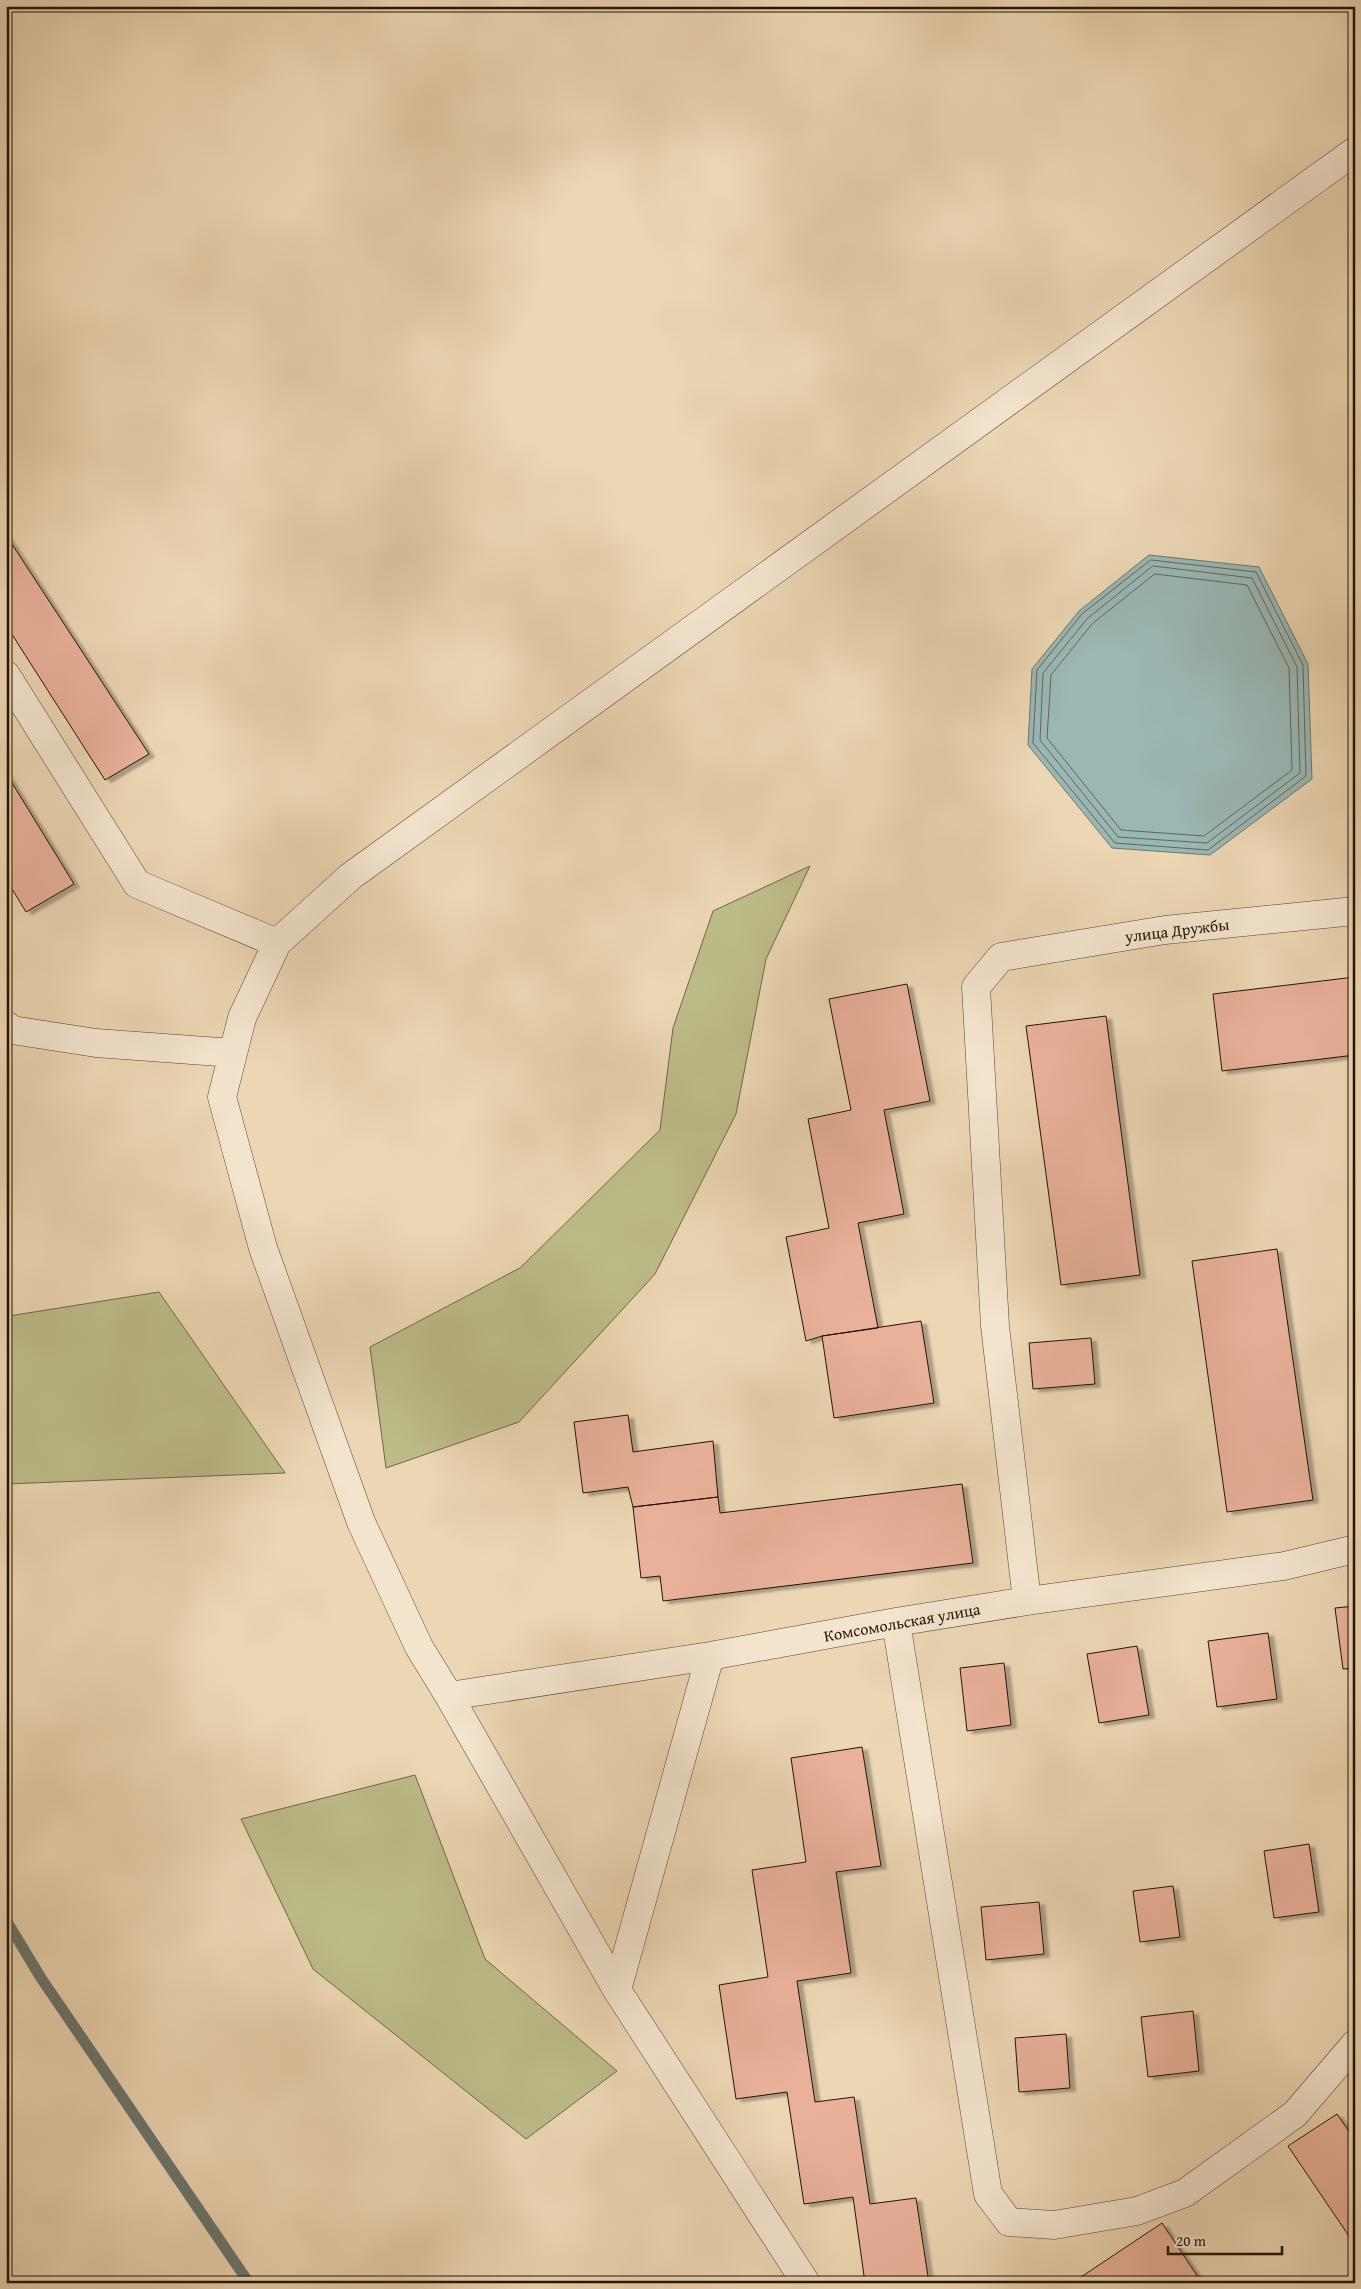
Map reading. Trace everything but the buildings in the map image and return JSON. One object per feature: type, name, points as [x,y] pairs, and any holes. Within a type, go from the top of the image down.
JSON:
[{"type":"street","points":[[806,2283],[617,1990],[419,1647],[361,1522],[263,1248],[222,1097],[242,1018],[277,943],[351,876],[1355,150]]},
{"type":"street","points":[[6,674],[137,884],[277,943]]},
{"type":"street","name":"улица Дружбы","points":[[1027,1601],[996,1326],[976,987],[1001,957],[1165,930],[1355,911]]},
{"type":"street","points":[[6,1025],[12,1030],[96,1043],[233,1054]]},
{"type":"street","name":"Комсомольская улица","points":[[449,1696],[710,1656],[896,1622],[1027,1601],[1284,1566],[1355,1549]]},
{"type":"street","points":[[896,1622],[988,2194],[1009,2222],[1054,2225],[1137,2211],[1185,2193],[1295,2114],[1355,2044]]},
{"type":"street","points":[[617,1990],[710,1656]]},
{"type":"green space","points":[[810,866],[766,959],[736,1114],[655,1274],[519,1422],[386,1468],[370,1347],[520,1268],[660,1130],[673,1028],[713,911]]},
{"type":"green space","points":[[159,1292],[285,1473],[6,1484],[6,1314],[9,1316]]},
{"type":"green space","points":[[415,1775],[485,1959],[617,2071],[526,2139],[313,1969],[241,1819]]},
{"type":"water","points":[[1149,555],[1259,567],[1308,664],[1312,779],[1210,855],[1112,848],[1028,745],[1032,669],[1079,611]]},
{"type":"waterway","points":[[6,1920],[41,1978],[249,2283]]}]
